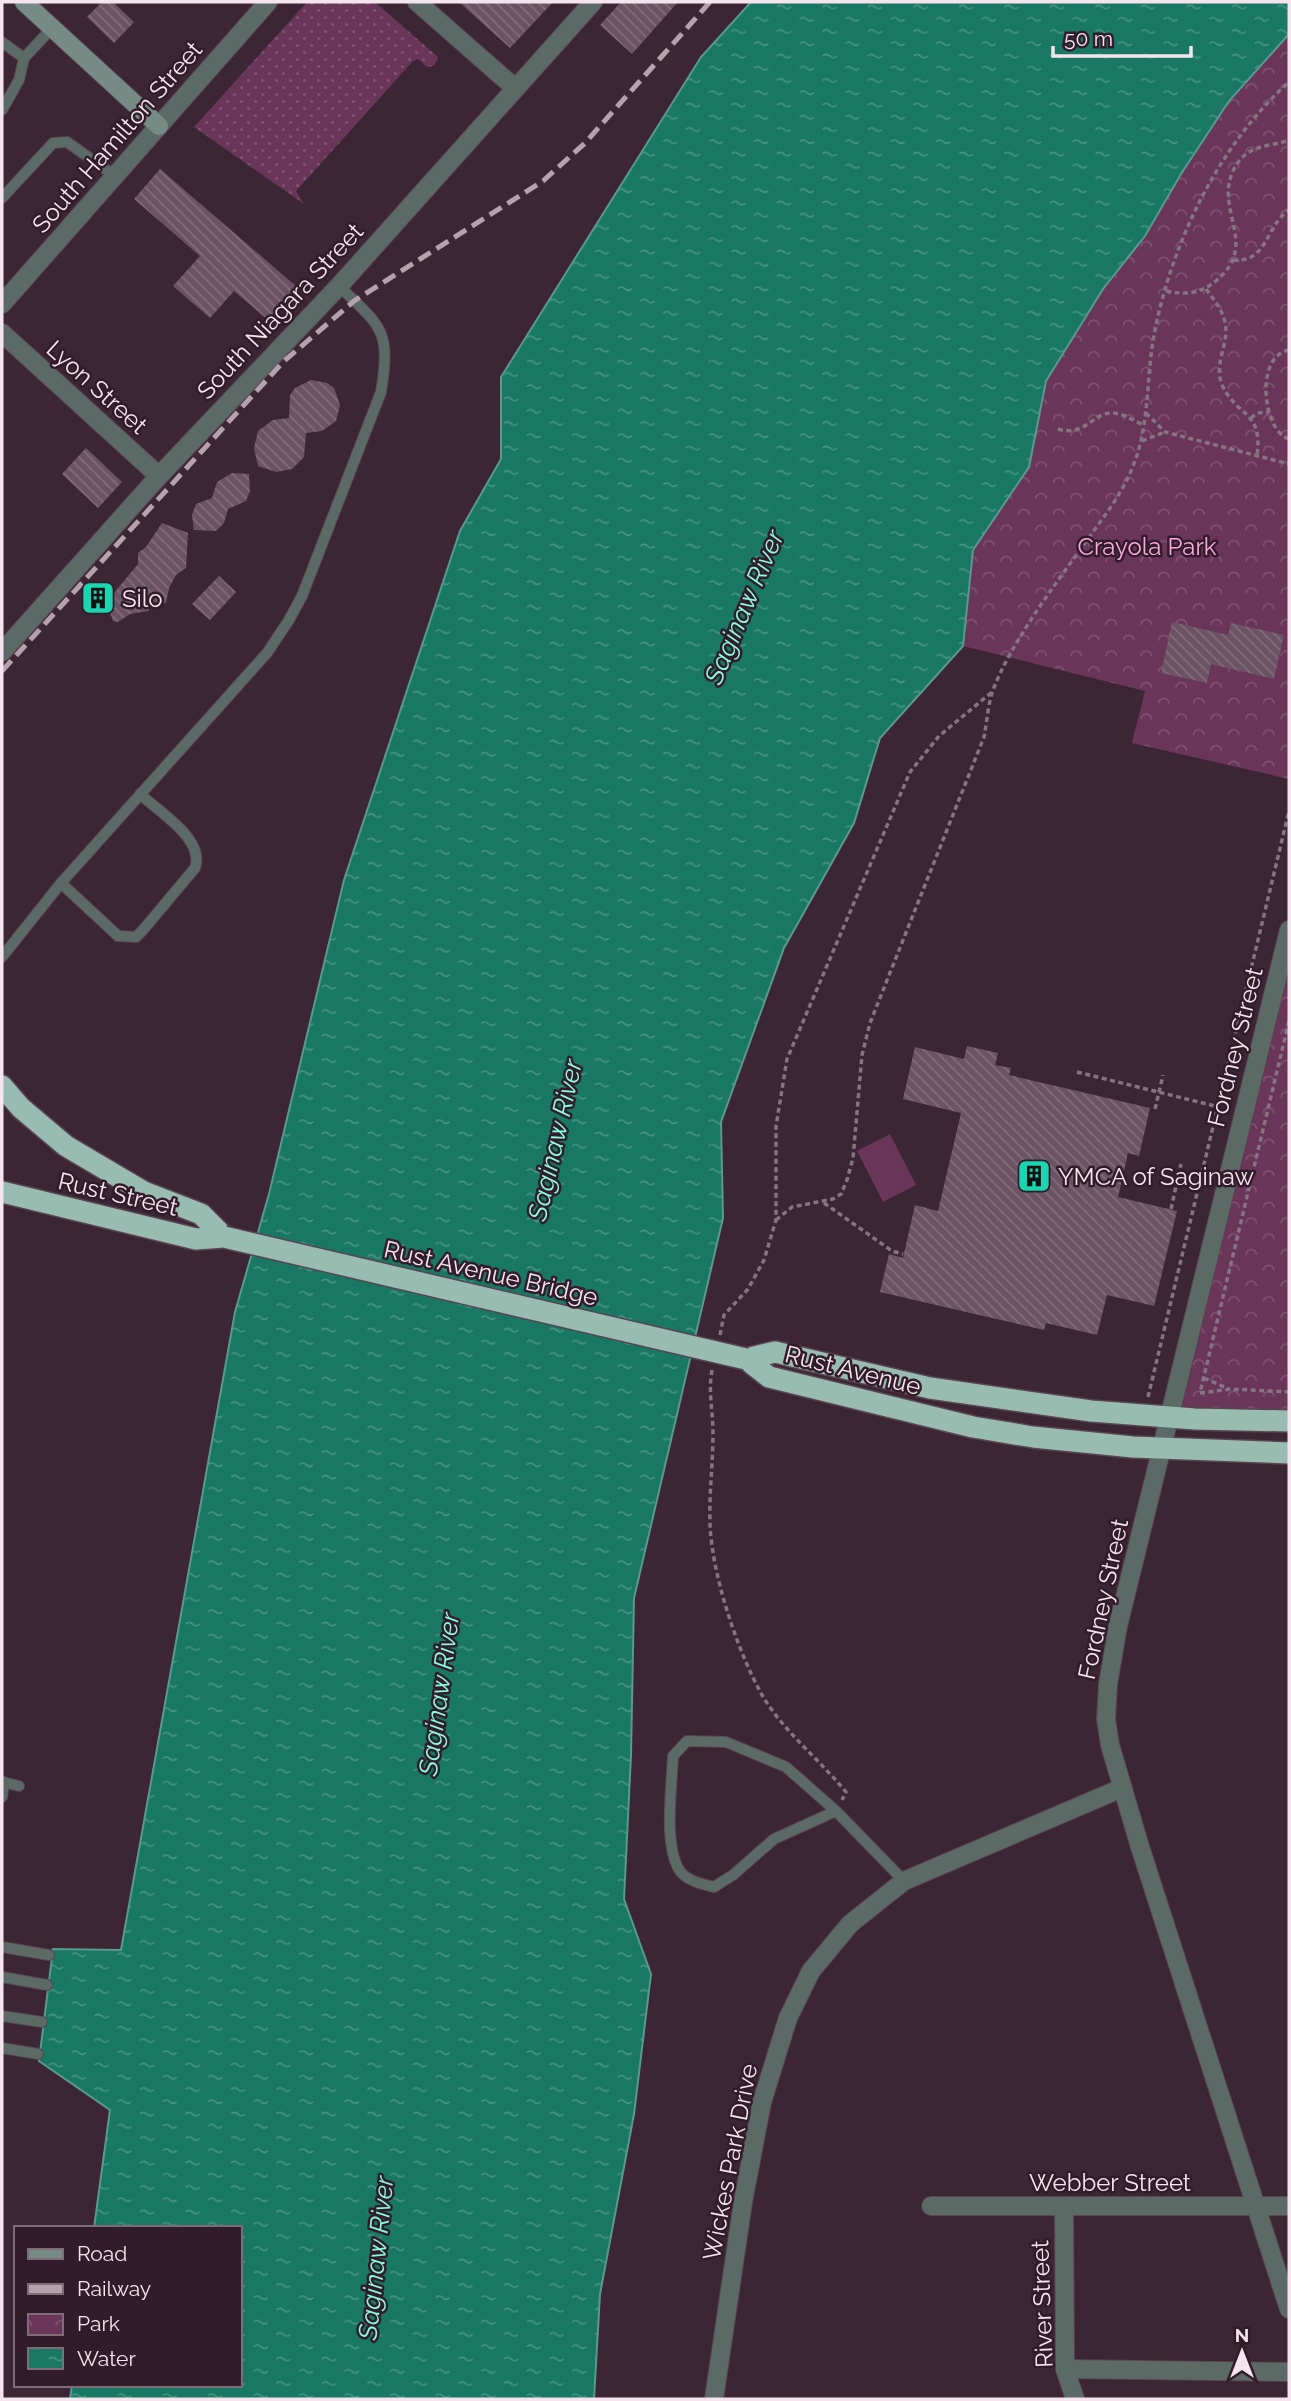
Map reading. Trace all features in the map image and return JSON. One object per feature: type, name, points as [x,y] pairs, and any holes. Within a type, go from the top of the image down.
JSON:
[{"type":"highway","points":[[2,1086],[21,1108],[66,1146],[145,1192],[201,1214],[224,1237]]},
{"type":"highway","name":"Rust Street","points":[[2,1192],[196,1239],[224,1237]]},
{"type":"highway","name":"Rust Avenue Bridge","points":[[224,1237],[746,1359]]},
{"type":"highway","name":"Rust Avenue","points":[[746,1359],[775,1352],[968,1395],[1170,1417],[1289,1421]]},
{"type":"highway","name":"Rust Avenue","points":[[746,1359],[769,1377],[973,1427],[1046,1439],[1162,1449],[1289,1453]]},
{"type":"street","points":[[24,2],[159,126]]},
{"type":"street","name":"South Hamilton Street","points":[[2,304],[268,2]]},
{"type":"street","points":[[417,2],[515,88]]},
{"type":"street","name":"South Niagara Street","points":[[2,652],[159,476],[339,286],[593,2]]},
{"type":"street","name":"Lyon Street","points":[[2,333],[159,476]]},
{"type":"street","name":"Fordney Street","points":[[1289,930],[1118,1626],[1108,1684],[1106,1719],[1122,1788],[1289,2309]]},
{"type":"street","name":"Wickes Park Drive","points":[[714,2399],[760,2114],[788,2018],[811,1971],[850,1924],[904,1881],[1122,1788]]},
{"type":"street","name":"Webber Street","points":[[932,2206],[1289,2206]]},
{"type":"street","name":"River Street","points":[[1064,2207],[1065,2370],[1075,2399]]},
{"type":"street","points":[[1065,2370],[1289,2372]]},
{"type":"lane","points":[[2,110],[19,80],[24,58],[52,27]]},
{"type":"lane","points":[[2,42],[24,58]]},
{"type":"lane","points":[[2,198],[53,143],[67,142],[116,176]]},
{"type":"lane","points":[[2,957],[61,883],[267,653],[302,596],[381,392],[386,359],[385,341],[378,324],[339,286]]},
{"type":"lane","points":[[61,883],[118,936],[136,937],[143,930],[195,868],[198,860],[191,841],[140,794]]},
{"type":"lane","points":[[836,1811],[774,1839],[733,1875],[714,1887],[692,1881],[680,1872],[671,1849],[673,1756],[687,1741],[726,1741],[786,1767],[836,1811],[904,1881]]},
{"type":"lane","points":[[2,1797],[3,1782],[19,1786]]},
{"type":"lane","points":[[2,1947],[48,1955]]},
{"type":"lane","points":[[2,1977],[47,1985]]},
{"type":"lane","points":[[2,2016],[42,2022]]},
{"type":"lane","points":[[2,2049],[38,2054]]},
{"type":"path","points":[[776,1220],[792,1206],[824,1203],[841,1194],[853,1158],[862,1055],[870,1023],[984,737],[993,692],[1055,585],[1119,495],[1142,441],[1154,335],[1181,244],[1211,180],[1244,133],[1289,82]]},
{"type":"path","points":[[1167,291],[1183,294],[1206,289],[1230,267],[1238,240],[1228,203],[1234,169],[1260,145],[1289,140]]},
{"type":"path","points":[[1233,260],[1245,261],[1262,250],[1275,224],[1289,210]]},
{"type":"path","points":[[1206,289],[1219,307],[1225,323],[1219,369],[1223,387],[1251,418],[1259,438],[1257,456]]},
{"type":"path","points":[[1289,350],[1281,352],[1266,369],[1269,412],[1281,436],[1289,439]]},
{"type":"path","points":[[1145,411],[1165,432],[1289,464]]},
{"type":"path","points":[[1251,418],[1257,413],[1269,412]]},
{"type":"path","points":[[1058,429],[1070,433],[1084,429],[1093,420],[1106,414],[1119,414],[1144,425]]},
{"type":"path","points":[[1142,441],[1165,432]]},
{"type":"path","points":[[719,1340],[723,1315],[748,1289],[764,1260],[776,1220],[776,1126],[787,1059],[910,772],[939,736],[993,692]]},
{"type":"path","points":[[1147,1400],[1289,811]]},
{"type":"path","points":[[1289,1021],[1200,1393],[1231,1390],[1289,1392]]},
{"type":"path","points":[[1077,1072],[1219,1107]]},
{"type":"path","points":[[1155,1109],[1163,1074]]},
{"type":"path","points":[[1171,1209],[1181,1164]]},
{"type":"path","points":[[824,1203],[892,1251],[903,1254]]},
{"type":"path","points":[[713,1365],[708,1390],[713,1432],[710,1521],[712,1556],[730,1617],[762,1695],[785,1728],[846,1792],[836,1811]]},
{"type":"path","points":[[1204,1378],[1231,1390]]},
{"type":"green space","points":[[307,2],[375,2],[438,57],[434,66],[427,67],[418,59],[413,61],[296,191],[304,204],[194,127]]},
{"type":"green space","name":"Crayola Park","points":[[1289,34],[1289,779],[1132,743],[1145,691],[963,646],[973,549],[1029,467],[1045,381],[1103,289],[1145,236],[1181,174],[1229,101]]},
{"type":"green space","points":[[1289,930],[1289,1421],[1170,1417]]},
{"type":"green space","points":[[890,1134],[916,1185],[883,1202],[857,1151]]},
{"type":"water","name":"Saginaw River","points":[[751,2],[1289,2],[1289,34],[1229,101],[1181,174],[1145,236],[1103,289],[1046,381],[1029,467],[973,550],[963,646],[880,738],[854,823],[784,948],[721,1122],[723,1218],[634,1598],[631,1755],[624,1899],[651,1974],[634,2114],[600,2294],[594,2399],[70,2399],[72,2387],[242,2387],[242,2226],[94,2226],[110,2110],[39,2061],[53,1949],[121,1950],[235,1312],[269,1194],[344,880],[460,531],[501,459],[501,377],[701,57]]},
{"type":"building","points":[[102,2],[113,2],[134,22],[114,43],[87,17]]},
{"type":"building","points":[[459,2],[553,2],[510,48]]},
{"type":"building","points":[[621,2],[678,2],[632,54],[600,25]]},
{"type":"building","points":[[160,169],[297,287],[268,320],[234,291],[210,318],[173,286],[200,256],[134,199]]},
{"type":"building","points":[[311,380],[327,383],[334,388],[340,405],[336,421],[322,431],[306,433],[304,457],[292,469],[276,472],[258,466],[254,448],[258,431],[273,420],[289,418],[290,395],[295,388]]},
{"type":"building","points":[[86,448],[122,482],[98,508],[62,474]]},
{"type":"building","points":[[232,473],[249,474],[250,491],[246,501],[228,509],[224,523],[216,531],[194,530],[192,515],[196,504],[212,498],[217,482]]},
{"type":"building","points":[[162,523],[188,533],[186,568],[176,575],[169,588],[166,603],[152,602],[148,611],[130,614],[118,622],[113,621],[108,606],[92,605],[88,595],[114,593],[138,564],[138,553],[146,547]]},
{"type":"building","points":[[219,576],[236,592],[210,620],[192,604]]},
{"type":"building","points":[[1172,622],[1228,635],[1231,623],[1284,635],[1274,679],[1211,664],[1207,683],[1161,673]]},
{"type":"building","name":"YMCA of Saginaw","points":[[967,1046],[998,1053],[995,1065],[1011,1068],[1009,1075],[1150,1108],[1139,1156],[1128,1153],[1118,1197],[1177,1211],[1154,1306],[1107,1295],[1097,1335],[1046,1323],[1044,1330],[880,1292],[889,1254],[903,1258],[915,1205],[938,1211],[961,1113],[903,1099],[915,1047],[964,1059]]},
{"type":"railway","points":[[2,671],[283,362],[354,301],[543,181],[585,143],[710,2]]},
{"type":"place","name":"Silo","points":[[98,598]]},
{"type":"place","name":"YMCA of Saginaw","points":[[1034,1176]]}]
